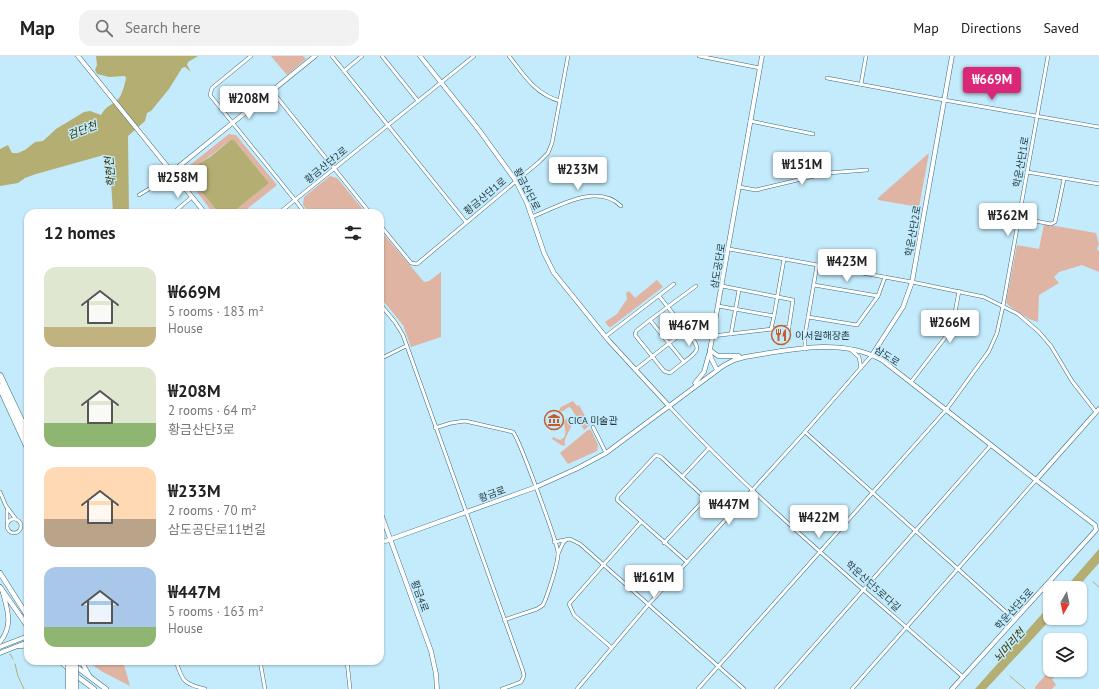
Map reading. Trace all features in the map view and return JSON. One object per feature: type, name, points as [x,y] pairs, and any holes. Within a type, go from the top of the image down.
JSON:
[{"type":"highway","points":[[0,376],[24,427]]},
{"type":"highway","points":[[0,387],[24,439]]},
{"type":"highway","points":[[69,665],[69,689]]},
{"type":"highway","points":[[75,665],[75,689]]},
{"type":"main road","points":[[0,573],[24,610]]},
{"type":"main road","points":[[0,587],[24,623]]},
{"type":"main road","points":[[64,665],[78,678],[94,689]]},
{"type":"main road","points":[[74,665],[106,689]]},
{"type":"street","points":[[78,56],[202,209]]},
{"type":"street","points":[[251,56],[212,88],[210,92],[211,98],[302,209]]},
{"type":"street","points":[[139,195],[172,172],[315,56]]},
{"type":"street","points":[[332,56],[466,222]]},
{"type":"street","points":[[344,71],[362,56]]},
{"type":"street","points":[[382,56],[418,101]]},
{"type":"street","name":"황금산단로","points":[[420,56],[479,130],[516,181],[532,217],[544,253],[554,273],[635,370],[669,406]]},
{"type":"street","name":"황금산단2로","points":[[284,209],[474,56]]},
{"type":"street","points":[[509,56],[537,90],[546,96],[560,101]]},
{"type":"street","name":"황금산단1로","points":[[384,231],[411,263],[415,264],[548,153],[554,136],[568,56]]},
{"type":"street","points":[[699,56],[760,68]]},
{"type":"street","name":"삼도공단로","points":[[717,370],[710,358],[712,336],[729,249],[762,56]]},
{"type":"street","points":[[861,84],[866,56]]},
{"type":"street","name":"학운산단2로","points":[[872,356],[903,307],[912,282],[952,56]]},
{"type":"street","name":"학운산단1로","points":[[698,689],[946,410],[989,351],[997,333],[1003,306],[1048,56]]},
{"type":"street","points":[[826,78],[1099,127]]},
{"type":"street","points":[[272,91],[333,169],[367,209]]},
{"type":"street","points":[[750,121],[813,134]]},
{"type":"street","points":[[739,187],[756,190],[827,174],[867,170]]},
{"type":"street","points":[[1027,172],[1099,184]]},
{"type":"street","points":[[1019,218],[1051,224],[1055,222],[1064,179]]},
{"type":"street","points":[[532,217],[587,196],[611,198],[621,206]]},
{"type":"street","points":[[178,209],[192,197]]},
{"type":"street","points":[[729,249],[959,291],[980,296],[1003,306],[1034,327],[1051,346],[1072,381],[1098,411],[852,689]]},
{"type":"street","points":[[772,329],[784,259]]},
{"type":"street","points":[[805,349],[804,339],[817,265]]},
{"type":"street","points":[[808,317],[857,325],[878,296],[885,277]]},
{"type":"street","points":[[606,336],[674,284]]},
{"type":"street","points":[[814,285],[878,296]]},
{"type":"street","points":[[658,296],[667,307],[686,330],[697,344],[698,348],[695,354],[667,373],[635,334],[650,320],[667,307],[696,286]]},
{"type":"street","points":[[722,286],[793,300],[788,332]]},
{"type":"street","points":[[731,334],[739,290]]},
{"type":"street","points":[[910,382],[948,334],[954,318],[959,291]]},
{"type":"street","points":[[718,306],[774,316]]},
{"type":"street","points":[[384,309],[399,327],[524,676],[519,683],[502,689]]},
{"type":"street","points":[[650,320],[684,362]]},
{"type":"street","points":[[712,336],[789,327]]},
{"type":"street","points":[[635,370],[686,330]]},
{"type":"street","points":[[384,357],[406,346]]},
{"type":"street","name":"삼도로","points":[[606,453],[691,388],[734,360],[753,356],[825,347],[849,349],[882,360],[1090,521]]},
{"type":"street","points":[[849,349],[859,357],[861,368]]},
{"type":"street","points":[[691,388],[704,372],[710,350],[714,354],[720,356],[753,356]]},
{"type":"street","points":[[578,689],[649,604],[872,356]]},
{"type":"street","name":"학운산단5로다길","points":[[669,406],[708,448],[752,490],[963,677]]},
{"type":"street","points":[[436,428],[451,423],[465,422],[513,432],[518,439],[536,487],[558,556]]},
{"type":"street","points":[[593,426],[606,453]]},
{"type":"street","points":[[805,432],[1015,620]]},
{"type":"street","points":[[776,689],[991,445]]},
{"type":"street","points":[[682,477],[708,448]]},
{"type":"street","name":"황금로","points":[[384,542],[536,487],[578,468],[606,453]]},
{"type":"street","points":[[664,543],[703,500],[703,496],[659,456],[656,456],[617,498],[618,502],[664,543],[687,562]]},
{"type":"street","points":[[0,492],[6,506],[21,524],[20,529],[16,532],[9,531],[6,527],[6,506]]},
{"type":"street","points":[[7,523],[12,518],[16,519]]},
{"type":"street","name":"황금4로","points":[[384,521],[431,651],[436,674],[437,689]]},
{"type":"street","name":"학운산단5로","points":[[952,689],[1096,530],[1095,526],[1090,521]]},
{"type":"street","points":[[612,648],[574,615],[569,604],[641,522]]},
{"type":"street","points":[[552,536],[562,540]]},
{"type":"street","points":[[504,620],[543,606],[558,556],[566,539]]},
{"type":"street","points":[[554,542],[566,539],[577,542],[604,564],[744,689]]},
{"type":"street","points":[[1,645],[9,620],[3,592]]},
{"type":"street","points":[[1,645],[24,638]]},
{"type":"street","points":[[0,653],[24,644]]},
{"type":"street","points":[[83,665],[92,680]]},
{"type":"street","points":[[177,665],[185,682],[205,689]]},
{"type":"street","points":[[261,665],[265,689]]},
{"type":"street","points":[[347,665],[350,689]]},
{"type":"shaded area","points":[[271,56],[303,56],[306,59],[287,75]]},
{"type":"shaded area","points":[[229,134],[236,135],[277,185],[247,209],[237,209],[269,183],[234,140],[231,140],[194,168],[191,175],[201,187],[200,190],[216,209],[210,209],[185,176],[185,169]]},
{"type":"shaded area","points":[[929,153],[919,207],[878,200],[878,198]]},
{"type":"shaded area","points":[[330,176],[337,178],[363,209],[306,209],[303,205],[304,197]]},
{"type":"shaded area","points":[[1044,224],[1096,233],[1099,244],[1097,249],[1099,251],[1099,272],[1082,265],[1059,272],[1054,277],[1059,283],[1039,295],[1038,322],[1029,319],[1008,305],[1006,302],[1017,245],[1039,249]]},
{"type":"shaded area","points":[[384,235],[424,282],[429,281],[441,272],[441,337],[411,347],[403,325],[384,302]]},
{"type":"shaded area","points":[[657,280],[663,287],[609,327],[605,322],[617,314],[627,299],[626,293],[629,291],[635,298]]},
{"type":"shaded area","points":[[573,401],[577,406],[579,405],[590,425],[584,430],[571,408],[569,407],[558,412],[561,407]]},
{"type":"shaded area","points":[[567,418],[572,422],[572,425],[565,439],[565,445],[563,446],[552,439],[553,437],[560,440],[563,438],[565,434],[564,422]]},
{"type":"shaded area","points":[[588,430],[591,430],[598,445],[597,451],[568,464],[560,453]]},
{"type":"shaded area","points":[[93,665],[124,665],[130,686]]},
{"type":"shaded area","points":[[1044,677],[1054,677],[1052,679],[1056,685],[1052,689],[1035,689]]},
{"type":"water","name":"검단천","points":[[96,56],[198,56],[188,62],[187,65],[191,72],[185,67],[182,68],[169,89],[151,111],[147,113],[145,121],[128,136],[129,209],[113,209],[110,165],[108,158],[104,155],[36,174],[25,178],[18,183],[0,186],[0,149],[8,145],[12,153],[18,153],[25,150],[35,142],[43,141],[56,129],[84,112],[90,111],[101,115],[105,109],[119,98],[124,88],[126,77],[109,77],[97,74],[95,70],[97,65]]},
{"type":"water","points":[[231,140],[234,140],[269,183],[237,209],[216,209],[200,190],[201,187],[190,172],[192,168],[210,157]]},
{"type":"water","points":[[1099,549],[1099,563],[1083,581],[1071,581]]},
{"type":"water","points":[[1043,613],[1043,625],[1045,625],[986,689],[975,689]]},
{"type":"waterway","points":[[1093,582],[1099,587]]},
{"type":"waterway","name":"학현천","points":[[10,654],[13,659]]},
{"type":"waterway","points":[[15,664],[18,676],[24,689]]},
{"type":"waterway","points":[[1010,676],[1025,689]]},
{"type":"place","name":"이서원해장촌","points":[[781,335]]},
{"type":"place","name":"CICA 미술관","points":[[554,420]]},
{"type":"water label","name":"뇌머리천","points":[[1009,645]]}]
